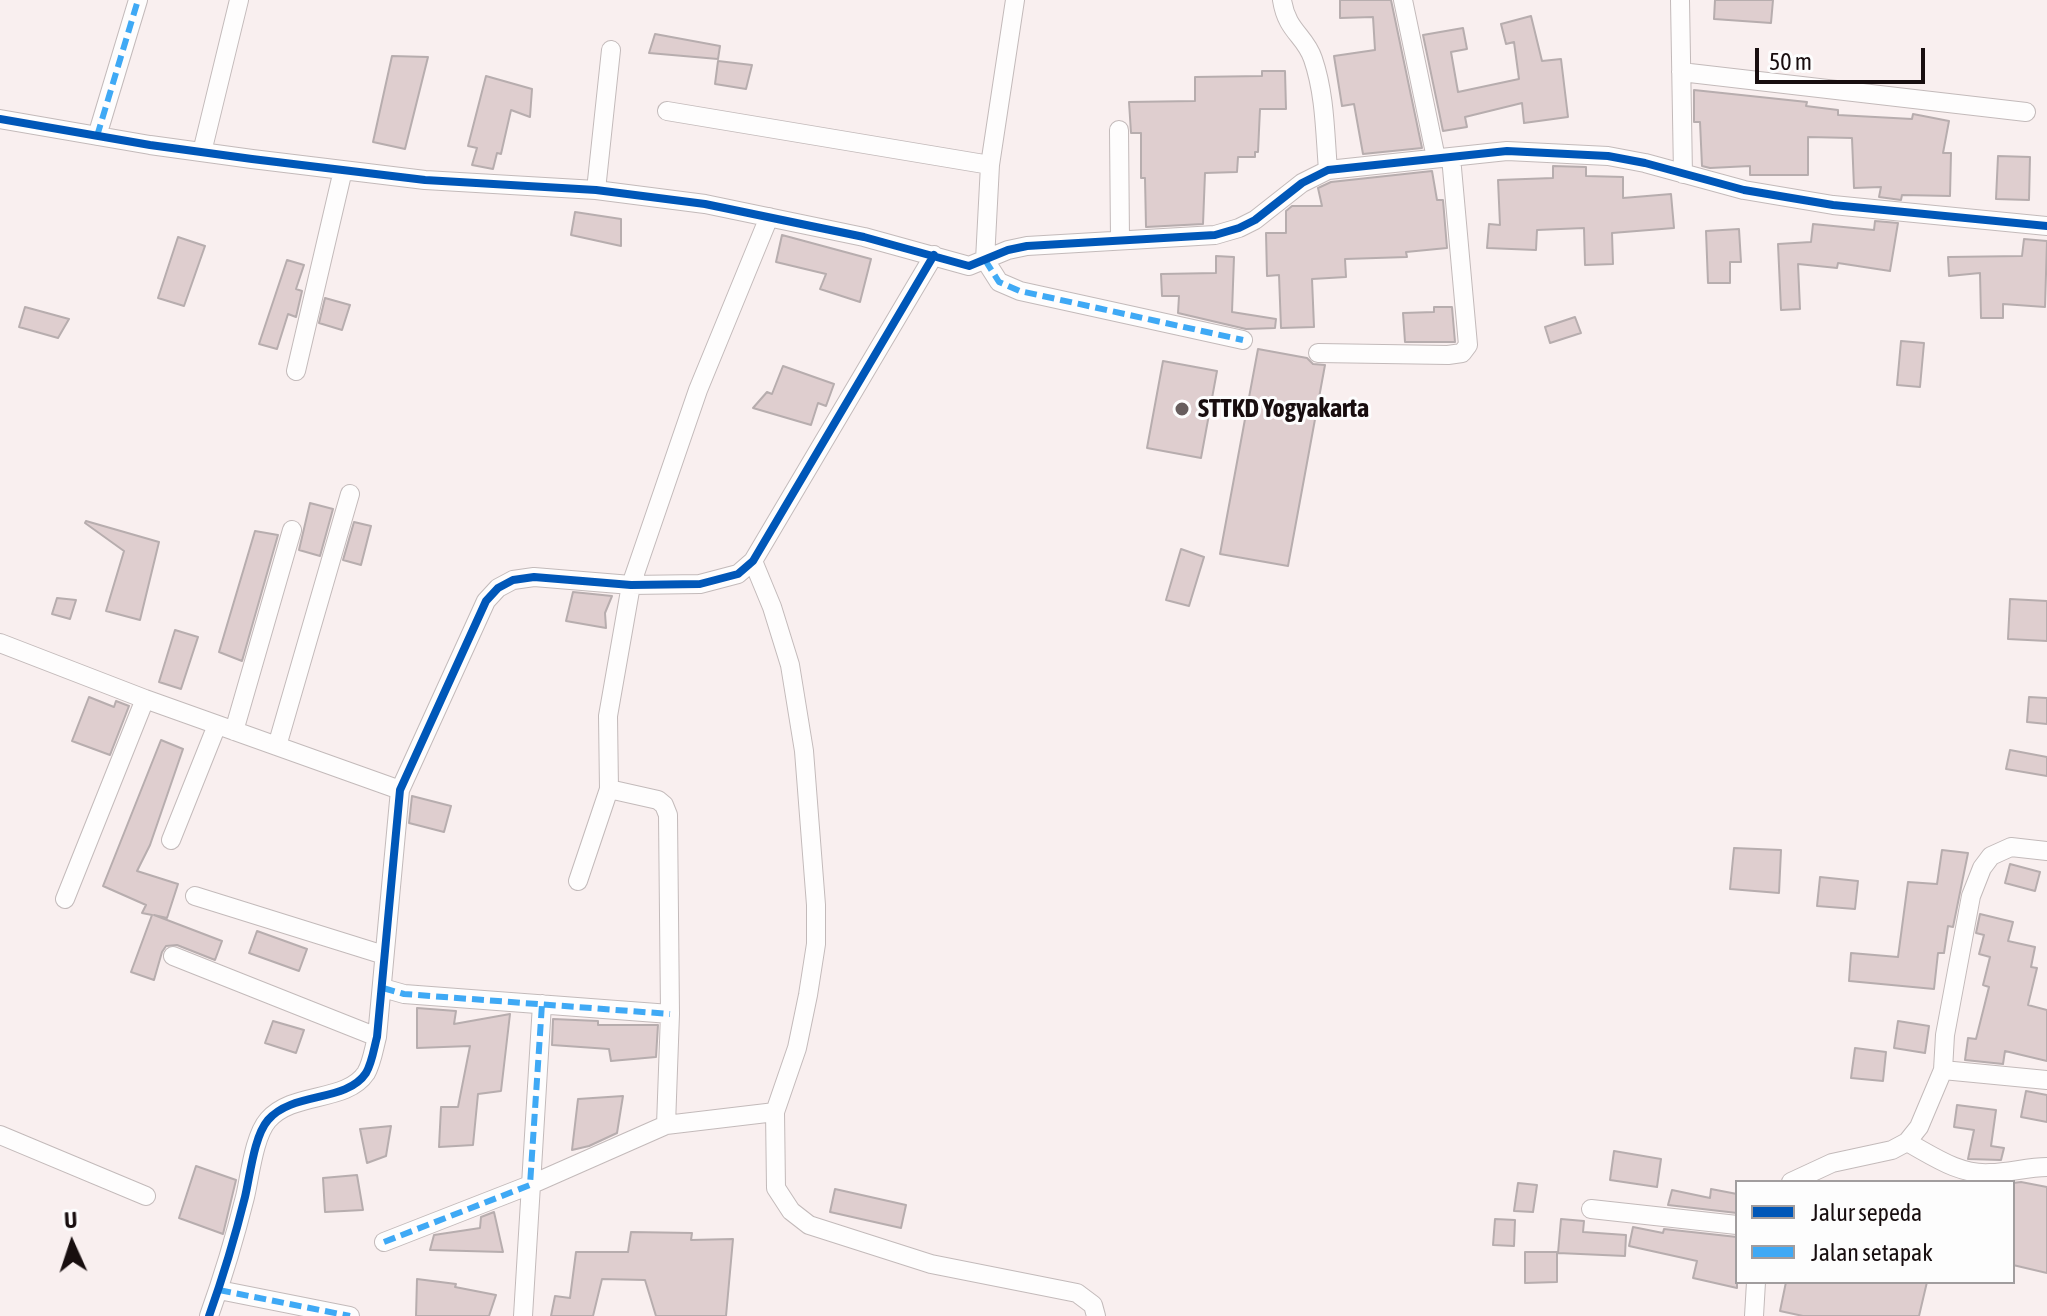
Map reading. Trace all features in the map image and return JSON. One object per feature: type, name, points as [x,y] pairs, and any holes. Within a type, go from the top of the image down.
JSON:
[{"type":"street","points":[[97,136],[138,0]]},
{"type":"street","points":[[202,152],[239,0]]},
{"type":"street","points":[[1015,0],[990,165],[985,260],[999,282],[1020,291],[1243,340]]},
{"type":"street","points":[[1282,0],[1285,17],[1312,55],[1320,85],[1328,170]]},
{"type":"street","points":[[1318,353],[1448,355],[1462,353],[1468,345],[1443,158],[1403,0]]},
{"type":"street","points":[[1680,0],[1683,174]]},
{"type":"street","points":[[596,190],[611,50]]},
{"type":"street","points":[[1681,72],[2026,112]]},
{"type":"street","points":[[667,111],[990,165]]},
{"type":"street","points":[[0,119],[202,152],[425,180],[596,190],[705,204],[934,255],[969,266],[1008,250],[1027,246],[1215,235],[1255,220],[1302,183],[1328,170],[1507,151],[1608,156],[1744,190],[1833,205],[2047,226]]},
{"type":"street","points":[[1119,130],[1120,239]]},
{"type":"street","points":[[296,371],[343,170]]},
{"type":"street","points":[[578,881],[609,789],[608,716],[631,585],[703,376],[769,217]]},
{"type":"street","points":[[209,1316],[219,1290],[262,1129],[281,1109],[293,1102],[342,1090],[360,1080],[368,1070],[377,1037],[383,988],[400,790],[486,601],[498,588],[513,580],[534,577],[631,585],[700,584],[738,574],[753,561],[934,255]]},
{"type":"street","points":[[277,746],[350,494]]},
{"type":"street","points":[[171,840],[225,728],[292,530]]},
{"type":"street","points":[[753,561],[772,607],[790,665],[804,751],[816,905],[816,944],[808,995],[797,1048],[775,1112],[776,1188],[791,1211],[809,1225],[931,1264],[1077,1293],[1093,1305],[1096,1316]]},
{"type":"street","points":[[0,643],[145,699],[400,790]]},
{"type":"street","points":[[65,899],[145,699]]},
{"type":"street","points":[[609,789],[658,800],[668,815],[670,1014],[666,1125]]},
{"type":"street","points":[[1795,1180],[1832,1163],[1892,1150],[1907,1142],[1919,1127],[1943,1070],[1945,1035],[1971,896],[1982,868],[1991,856],[2011,847],[2047,851]]},
{"type":"street","points":[[195,896],[384,955]]},
{"type":"street","points":[[173,956],[377,1037]]},
{"type":"street","points":[[383,988],[404,994],[670,1014]]},
{"type":"street","points":[[523,1316],[542,1004]]},
{"type":"street","points":[[1943,1070],[2047,1080]]},
{"type":"street","points":[[384,1242],[530,1185],[666,1125],[775,1112]]},
{"type":"street","points":[[0,1135],[146,1196]]},
{"type":"street","points":[[1907,1142],[1964,1171],[1987,1174],[2047,1167]]},
{"type":"street","points":[[1591,1209],[1735,1225]]},
{"type":"street","points":[[1754,1316],[1756,1284]]},
{"type":"street","points":[[219,1290],[350,1316]]},
{"type":"building","points":[[1340,0],[1391,0],[1422,148],[1363,154],[1354,104],[1342,106],[1334,56],[1375,50],[1373,17],[1340,18]]},
{"type":"building","points":[[1715,0],[1773,0],[1771,23],[1714,19]]},
{"type":"building","points":[[1531,16],[1542,61],[1561,59],[1568,117],[1524,123],[1522,103],[1465,117],[1467,127],[1443,131],[1423,35],[1463,28],[1467,49],[1451,52],[1458,92],[1519,79],[1514,42],[1506,44],[1501,24]]},
{"type":"building","points":[[655,34],[720,46],[718,59],[649,53]]},
{"type":"building","points":[[392,56],[428,57],[405,149],[373,142]]},
{"type":"building","points":[[718,61],[752,65],[746,89],[715,84]]},
{"type":"building","points":[[1262,71],[1285,71],[1286,109],[1260,109],[1258,152],[1255,152],[1255,157],[1238,157],[1237,172],[1205,173],[1203,224],[1146,227],[1141,133],[1131,133],[1129,102],[1195,101],[1195,77],[1262,76]]},
{"type":"building","points":[[486,76],[532,89],[530,117],[511,110],[501,154],[497,153],[493,169],[472,165],[477,148],[468,146]]},
{"type":"building","points":[[1694,90],[1807,102],[1806,106],[1838,110],[1838,115],[1912,119],[1913,114],[1949,121],[1943,153],[1951,153],[1950,196],[1902,195],[1901,200],[1879,197],[1881,187],[1854,188],[1852,138],[1808,137],[1808,175],[1750,175],[1750,166],[1702,166],[1700,122],[1694,122]]},
{"type":"building","points":[[1998,156],[2030,157],[2029,200],[1996,199]]},
{"type":"building","points":[[1553,166],[1586,167],[1586,176],[1623,177],[1623,198],[1671,194],[1674,228],[1612,233],[1613,264],[1585,265],[1584,228],[1537,230],[1536,250],[1487,248],[1489,224],[1500,225],[1498,180],[1553,178]]},
{"type":"building","points":[[1432,171],[1437,200],[1443,200],[1447,248],[1406,252],[1407,257],[1345,259],[1346,277],[1312,279],[1314,327],[1281,328],[1279,275],[1267,276],[1266,233],[1286,233],[1286,211],[1292,206],[1322,206],[1318,188],[1331,182]]},
{"type":"building","points":[[575,212],[621,219],[621,246],[571,235]]},
{"type":"building","points":[[1875,221],[1898,223],[1890,271],[1838,263],[1837,268],[1798,264],[1800,309],[1781,310],[1778,244],[1811,242],[1813,224],[1874,230]]},
{"type":"building","points":[[1739,229],[1741,262],[1730,262],[1730,283],[1708,283],[1706,231]]},
{"type":"building","points":[[782,235],[871,259],[860,302],[820,289],[826,274],[776,262]]},
{"type":"building","points":[[178,237],[205,246],[184,306],[158,298]]},
{"type":"building","points":[[2024,239],[2047,241],[2045,307],[2003,304],[2003,318],[1981,318],[1980,273],[1949,276],[1948,257],[2022,256]]},
{"type":"building","points":[[1216,256],[1234,257],[1232,312],[1276,319],[1275,328],[1246,329],[1178,313],[1179,296],[1162,296],[1161,274],[1216,273]]},
{"type":"building","points":[[287,260],[304,265],[296,289],[302,291],[296,317],[288,314],[277,349],[259,344]]},
{"type":"building","points":[[325,298],[350,305],[342,330],[319,323]]},
{"type":"building","points":[[25,307],[69,319],[58,338],[19,327]]},
{"type":"building","points":[[1434,307],[1452,307],[1455,342],[1405,342],[1403,313],[1434,312]]},
{"type":"building","points":[[1575,317],[1581,333],[1550,343],[1545,327]]},
{"type":"building","points":[[1901,341],[1924,343],[1920,387],[1897,385]]},
{"type":"building","points":[[1258,349],[1307,358],[1313,364],[1325,365],[1288,566],[1220,554]]},
{"type":"building","name":"STTKD Yogyakarta","points":[[1163,361],[1217,371],[1201,458],[1147,448]]},
{"type":"building","points":[[783,366],[834,384],[826,406],[818,403],[811,425],[753,408],[767,392],[772,394]]},
{"type":"building","points":[[310,503],[333,509],[320,556],[299,550]]},
{"type":"building","points":[[86,521],[159,542],[140,620],[106,611],[124,551]]},
{"type":"building","points":[[354,522],[371,526],[361,565],[343,560]]},
{"type":"building","points":[[255,531],[278,535],[242,661],[219,652]]},
{"type":"building","points":[[1181,549],[1204,557],[1189,606],[1166,600]]},
{"type":"building","points":[[573,592],[612,596],[605,613],[606,628],[566,621]]},
{"type":"building","points":[[57,598],[76,600],[70,619],[52,614]]},
{"type":"building","points":[[2010,599],[2047,601],[2047,641],[2008,639]]},
{"type":"building","points":[[175,630],[198,637],[181,689],[159,682]]},
{"type":"building","points":[[89,697],[114,707],[116,701],[129,706],[110,755],[72,741]]},
{"type":"building","points":[[2029,697],[2047,698],[2047,724],[2027,722]]},
{"type":"building","points":[[161,740],[183,749],[150,845],[137,871],[178,884],[167,918],[154,915],[222,941],[215,960],[177,945],[166,946],[154,980],[131,972],[152,915],[142,913],[146,905],[103,886]]},
{"type":"building","points":[[2010,750],[2047,757],[2047,776],[2006,769]]},
{"type":"building","points":[[412,796],[451,806],[444,832],[409,823]]},
{"type":"building","points":[[1734,848],[1781,850],[1779,893],[1730,889]]},
{"type":"building","points":[[1942,850],[1968,853],[1953,927],[1948,926],[1944,953],[1938,953],[1934,989],[1849,981],[1851,953],[1898,957],[1908,882],[1937,884]]},
{"type":"building","points":[[2010,864],[2040,872],[2035,891],[2005,883]]},
{"type":"building","points":[[1820,877],[1858,881],[1855,909],[1817,906]]},
{"type":"building","points":[[1980,914],[2013,922],[2008,941],[2035,947],[2031,967],[2037,968],[2028,1005],[2047,1010],[2047,1061],[2005,1051],[2003,1064],[1965,1060],[1968,1038],[1976,1039],[1989,987],[1983,985],[1990,957],[1979,954],[1984,935],[1976,933]]},
{"type":"building","points":[[257,931],[307,949],[299,971],[249,953]]},
{"type":"building","points":[[417,1008],[456,1011],[454,1024],[510,1014],[501,1091],[478,1094],[473,1145],[439,1147],[441,1107],[458,1107],[470,1046],[417,1048]]},
{"type":"building","points":[[553,1019],[598,1021],[598,1025],[658,1025],[656,1057],[611,1061],[609,1049],[552,1045]]},
{"type":"building","points":[[273,1021],[304,1030],[296,1053],[265,1043]]},
{"type":"building","points":[[1898,1021],[1929,1026],[1925,1053],[1894,1048]]},
{"type":"building","points":[[1855,1048],[1886,1052],[1883,1081],[1851,1078]]},
{"type":"building","points":[[2026,1091],[2047,1095],[2047,1122],[2021,1117]]},
{"type":"building","points":[[623,1096],[617,1133],[572,1150],[578,1099]]},
{"type":"building","points":[[1957,1105],[1996,1110],[1991,1146],[2004,1148],[2001,1160],[1968,1159],[1974,1130],[1954,1127]]},
{"type":"building","points":[[391,1126],[386,1156],[367,1163],[360,1129]]},
{"type":"building","points":[[1614,1151],[1661,1159],[1657,1187],[1610,1180]]},
{"type":"building","points":[[196,1166],[236,1180],[223,1234],[179,1218]]},
{"type":"building","points":[[357,1175],[363,1210],[325,1212],[323,1178]]},
{"type":"building","points":[[1518,1183],[1537,1185],[1533,1212],[1514,1211]]},
{"type":"building","points":[[2015,1183],[2047,1187],[2047,1273],[2015,1265]]},
{"type":"building","points":[[835,1189],[906,1205],[901,1228],[830,1212]]},
{"type":"building","points":[[1711,1189],[1735,1194],[1735,1213],[1668,1205],[1672,1190],[1710,1198]]},
{"type":"building","points":[[494,1212],[503,1252],[430,1250],[434,1235],[480,1228],[481,1217]]},
{"type":"building","points":[[1495,1219],[1515,1220],[1514,1246],[1493,1245]]},
{"type":"building","points":[[1561,1219],[1584,1221],[1583,1232],[1626,1235],[1625,1256],[1558,1253]]},
{"type":"building","points":[[1633,1227],[1663,1233],[1664,1229],[1735,1237],[1737,1288],[1693,1278],[1697,1261],[1629,1246]]},
{"type":"building","points":[[631,1232],[692,1233],[691,1240],[733,1239],[726,1316],[656,1316],[645,1280],[602,1279],[593,1316],[551,1316],[555,1296],[570,1298],[576,1252],[628,1252]]},
{"type":"building","points":[[1525,1252],[1557,1252],[1557,1282],[1525,1283]]},
{"type":"building","points":[[417,1279],[456,1284],[455,1287],[496,1295],[489,1316],[416,1316]]},
{"type":"building","points":[[1786,1284],[1927,1284],[1919,1316],[1803,1316],[1780,1311]]},
{"type":"marked path","points":[[97,136],[138,0]]},
{"type":"marked path","points":[[985,260],[999,282],[1020,291],[1243,340]]},
{"type":"marked path","points":[[383,988],[404,994],[670,1014]]},
{"type":"marked path","points":[[384,1242],[530,1185],[542,1004]]},
{"type":"marked path","points":[[219,1290],[350,1316]]},
{"type":"cycle path","points":[[0,119],[150,145],[425,180],[596,190],[705,204],[864,237],[969,266],[1008,250],[1027,246],[1215,235],[1255,220],[1302,183],[1328,170],[1507,151],[1608,156],[1744,190],[1833,205],[2047,226]]},
{"type":"cycle path","points":[[209,1316],[233,1242],[263,1127],[279,1111],[291,1105],[346,1089],[357,1082],[370,1065],[377,1037],[400,790],[486,601],[498,588],[513,580],[534,577],[631,585],[700,584],[738,574],[753,561],[934,255]]},
{"type":"place","name":"STTKD Yogyakarta","points":[[1182,409]]}]
